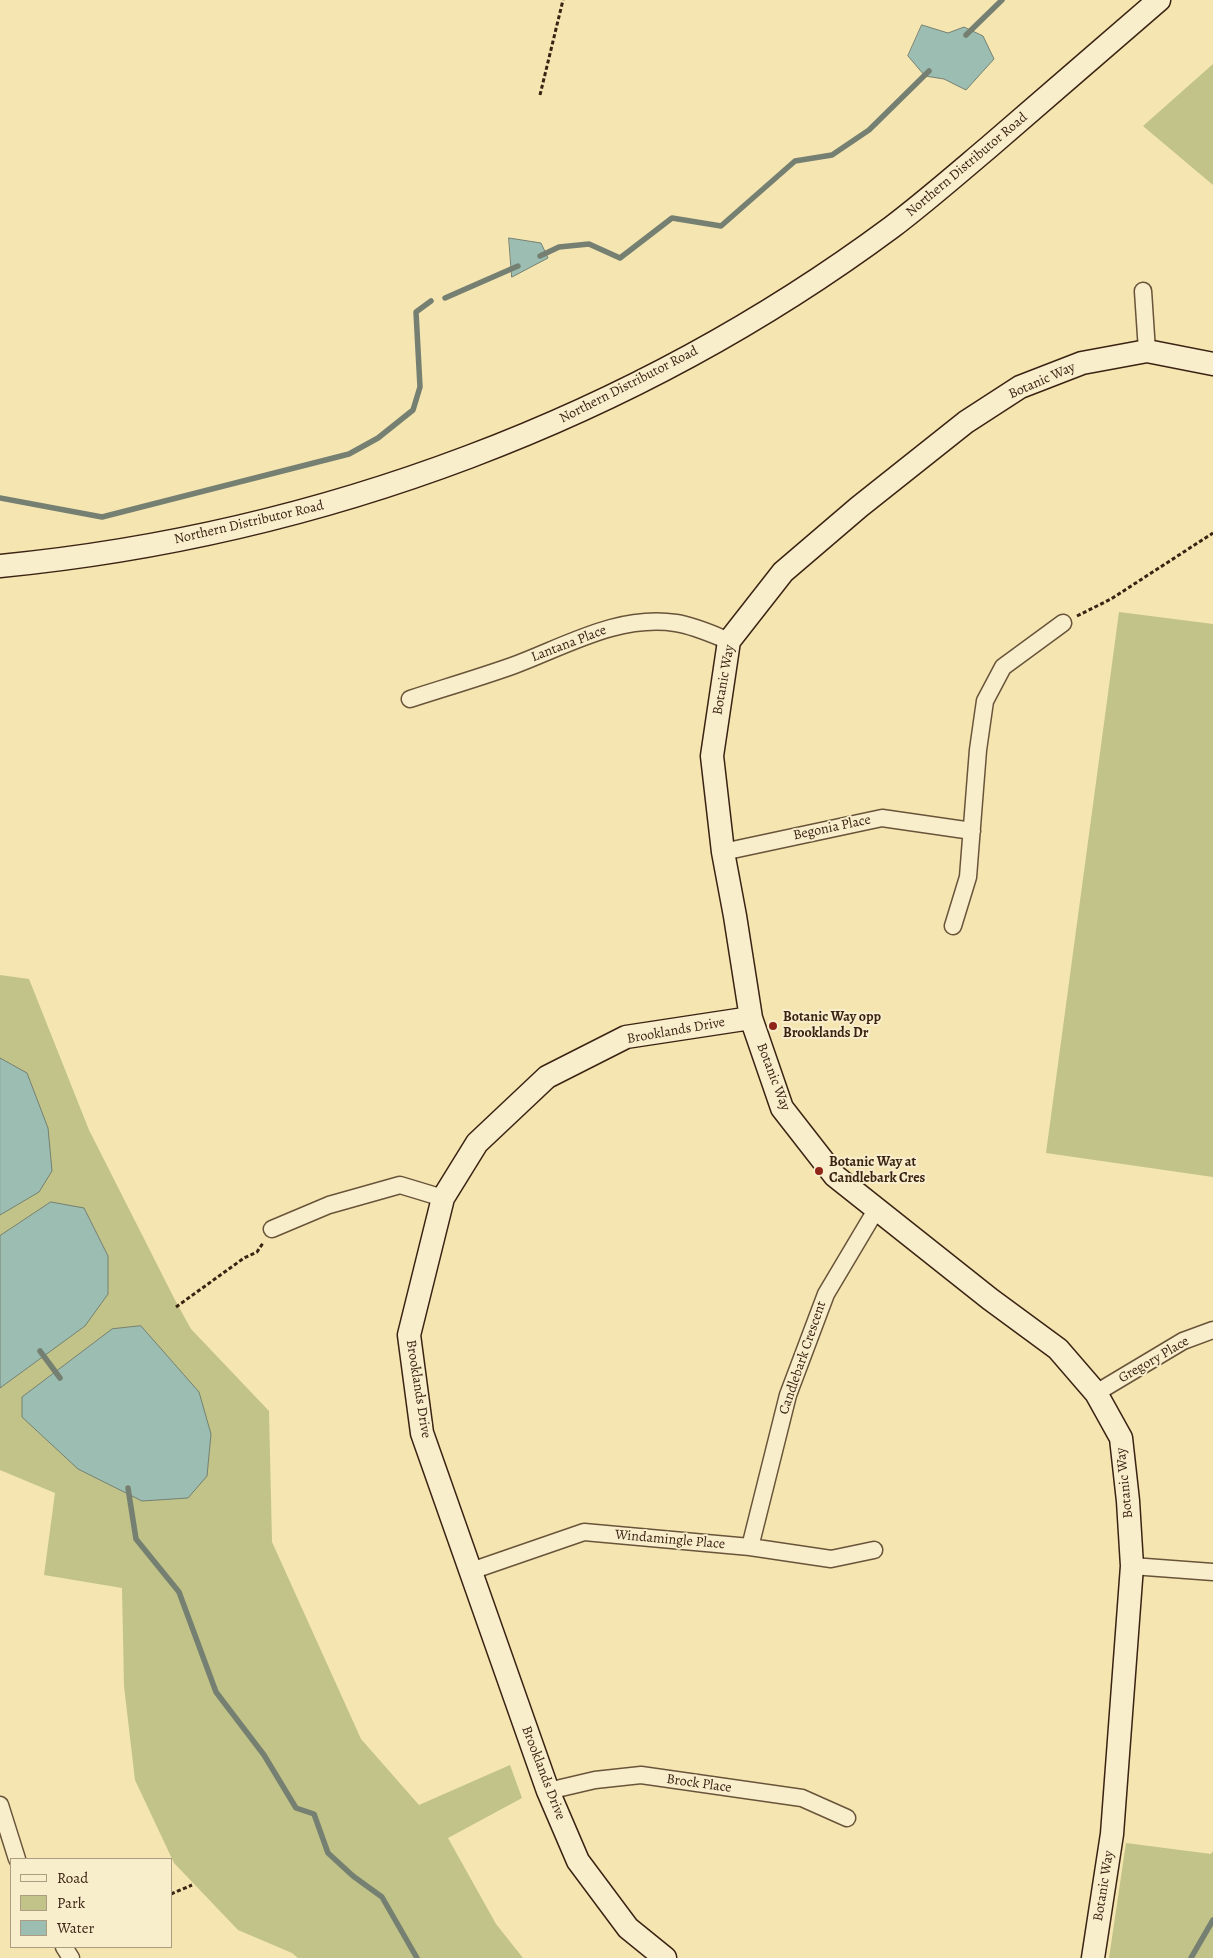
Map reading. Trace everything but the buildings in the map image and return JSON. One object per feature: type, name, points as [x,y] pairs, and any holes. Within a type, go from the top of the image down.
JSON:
[{"type":"street","name":"Northern Distributor Road","points":[[0,566],[72,558],[157,545],[244,526],[328,504],[476,454],[598,402],[682,360],[783,301],[891,228],[942,188],[1159,0]]},
{"type":"street","points":[[1143,291],[1147,351]]},
{"type":"street","name":"Botanic Way","points":[[1093,1958],[1112,1834],[1132,1566],[1128,1501],[1121,1438],[1096,1393],[1058,1349],[876,1210],[835,1176],[782,1108],[751,1018],[736,916],[723,852],[712,756],[730,641],[783,572],[859,507],[966,422],[1020,387],[1082,363],[1147,351],[1213,364]]},
{"type":"street","name":"Lantana Place","points":[[410,699],[511,666],[606,629],[638,623],[674,623],[699,628],[730,641]]},
{"type":"street","points":[[953,926],[968,877],[978,750],[985,702],[1003,667],[1063,624]]},
{"type":"street","name":"Begonia Place","points":[[723,852],[882,818],[972,831]]},
{"type":"street","name":"Brooklands Drive","points":[[666,1958],[628,1928],[578,1861],[548,1791],[422,1433],[409,1335],[443,1198],[477,1143],[547,1077],[626,1037],[751,1018]]},
{"type":"street","points":[[272,1229],[329,1205],[400,1185],[443,1198]]},
{"type":"street","name":"Candlebark Crescent","points":[[750,1547],[788,1395],[826,1294],[876,1210]]},
{"type":"street","name":"Gregory Place","points":[[1096,1393],[1183,1342],[1213,1330]]},
{"type":"street","name":"Windamingle Place","points":[[471,1571],[584,1532],[750,1547],[831,1559],[874,1550]]},
{"type":"street","points":[[1132,1566],[1213,1572]]},
{"type":"street","name":"Brock Place","points":[[548,1791],[595,1780],[641,1775],[802,1798],[847,1818]]},
{"type":"street","points":[[0,1804],[18,1858]]},
{"type":"path","points":[[540,95],[563,0]]},
{"type":"path","points":[[1063,624],[1111,599],[1213,533]]},
{"type":"path","points":[[176,1308],[244,1258],[256,1252]]},
{"type":"path","points":[[172,1894],[192,1885]]},
{"type":"green space","points":[[1213,64],[1213,185],[1143,126]]},
{"type":"green space","points":[[1119,612],[1213,624],[1213,1177],[1046,1153]]},
{"type":"green space","points":[[0,975],[29,979],[89,1130],[191,1329],[269,1411],[272,1542],[361,1739],[419,1805],[510,1765],[522,1798],[448,1838],[496,1924],[523,1958],[298,1958],[292,1953],[238,1930],[174,1863],[135,1780],[124,1686],[122,1588],[44,1575],[55,1493],[0,1470]]},
{"type":"green space","points":[[1126,1843],[1211,1854],[1213,1851],[1213,1958],[1109,1958]]},
{"type":"water","points":[[922,25],[948,33],[964,27],[983,36],[994,59],[966,90],[944,79],[925,76],[908,56]]},
{"type":"water","points":[[509,238],[541,243],[548,258],[512,277]]},
{"type":"water","points":[[0,1058],[27,1073],[48,1128],[52,1171],[39,1192],[0,1215]]},
{"type":"water","points":[[51,1202],[84,1208],[108,1256],[108,1294],[85,1326],[0,1388],[0,1236]]},
{"type":"water","points":[[141,1326],[199,1392],[211,1434],[207,1476],[188,1498],[142,1501],[78,1469],[22,1417],[22,1397],[112,1329]]},
{"type":"waterway","points":[[966,35],[1002,0]]},
{"type":"waterway","points":[[540,256],[559,247],[589,244],[620,258],[672,218],[721,226],[795,161],[832,155],[869,130],[929,71]]},
{"type":"waterway","points":[[445,298],[518,266]]},
{"type":"waterway","points":[[0,498],[102,517],[349,454],[378,438],[413,410],[420,387],[416,312],[431,301]]},
{"type":"waterway","points":[[40,1351],[60,1378]]},
{"type":"waterway","points":[[128,1488],[136,1539],[179,1592],[216,1692],[264,1755],[296,1808],[314,1814],[328,1853],[353,1876],[382,1897],[417,1958]]},
{"type":"waterway","points":[[1191,1958],[1213,1920]]},
{"type":"place","name":"Botanic Way opp Brooklands Dr","points":[[773,1026]]},
{"type":"place","name":"Botanic Way at Candlebark Cres","points":[[819,1171]]}]
